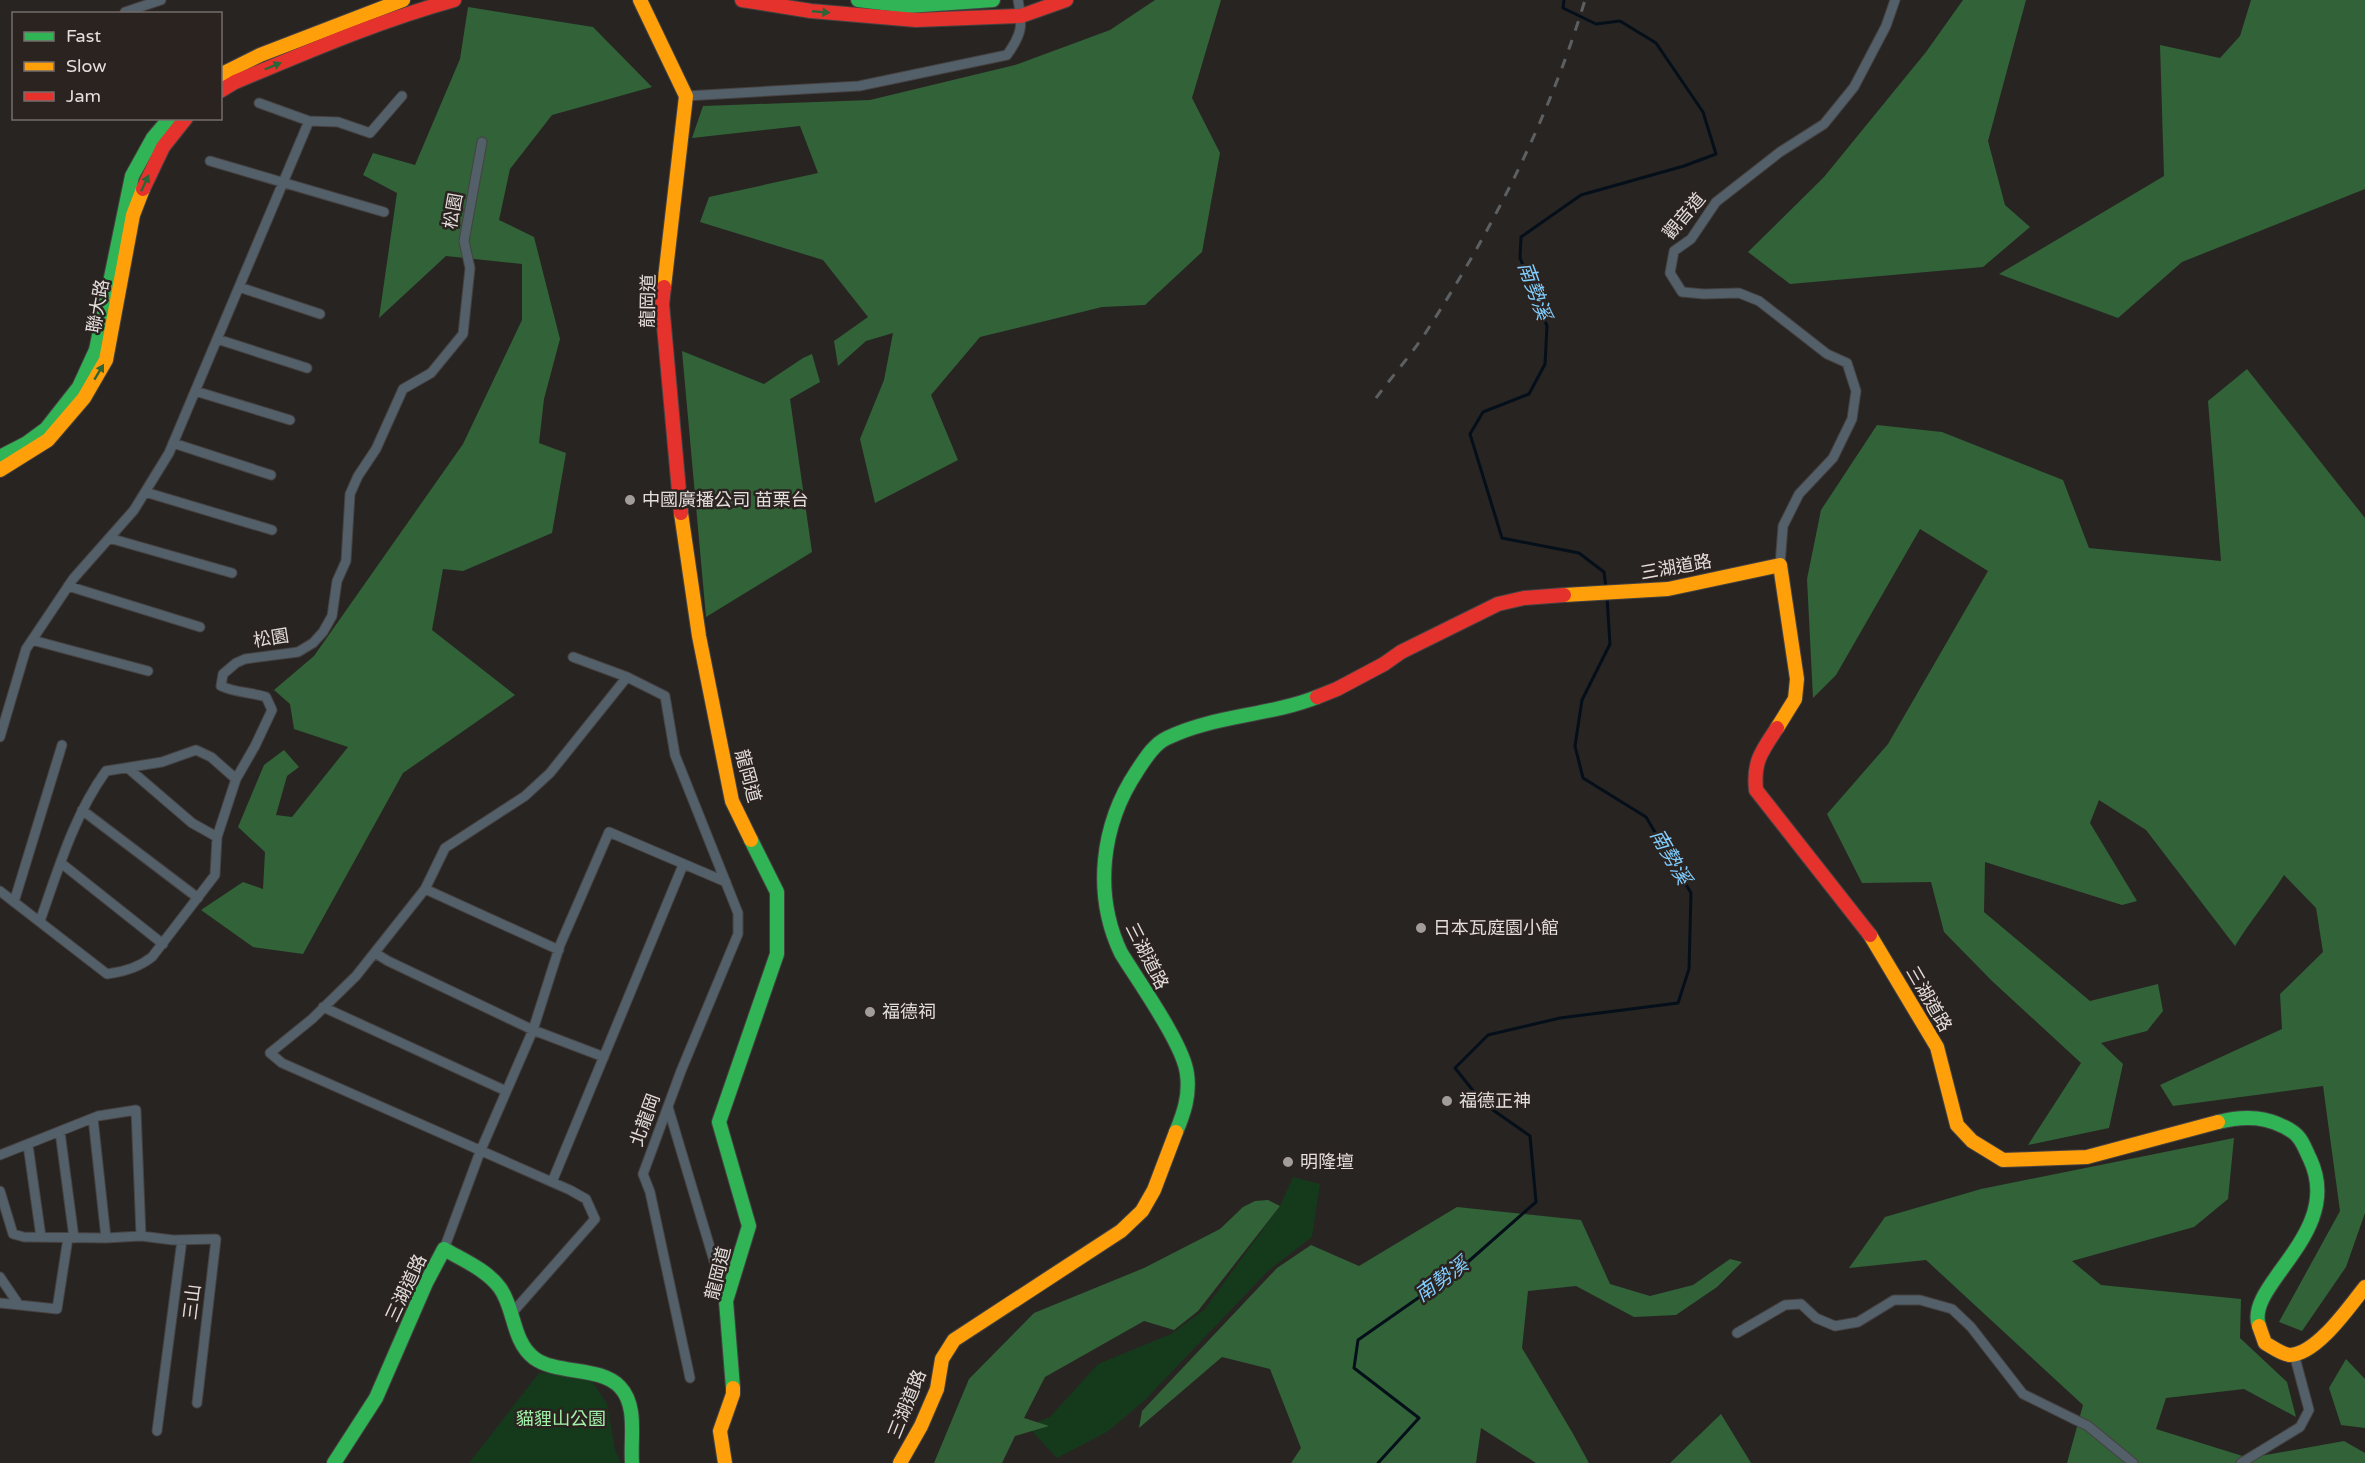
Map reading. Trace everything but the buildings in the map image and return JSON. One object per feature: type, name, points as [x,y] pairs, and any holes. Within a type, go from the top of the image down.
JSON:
[{"type":"street","points":[[125,12],[161,0]]},
{"type":"street","points":[[222,90],[403,0]]},
{"type":"street","points":[[222,74],[260,55],[354,26],[454,0]]},
{"type":"street","points":[[640,0],[686,96],[859,86],[1007,55],[1019,39],[1021,16],[1018,0]]},
{"type":"street","points":[[742,0],[811,11],[916,20],[1021,16],[1066,0]]},
{"type":"street","points":[[858,0],[908,6],[993,0]]},
{"type":"street","name":"觀音道","points":[[1780,565],[1783,526],[1788,515],[1799,494],[1833,458],[1852,419],[1856,391],[1847,363],[1827,354],[1759,301],[1739,292],[1704,294],[1682,292],[1670,273],[1674,251],[1691,239],[1716,202],[1780,152],[1824,124],[1854,87],[1886,26],[1895,0]]},
{"type":"street","points":[[259,104],[309,121],[338,122],[370,133],[402,96]]},
{"type":"street","name":"龍岡道","points":[[686,96],[662,304],[684,541],[699,636],[732,801],[777,892],[777,954],[719,1122],[749,1226],[726,1301],[733,1394],[720,1431],[725,1463]]},
{"type":"street","name":"聯大路","points":[[0,458],[46,429],[79,387],[96,350],[132,176],[153,138],[168,120]]},
{"type":"street","name":"聯大路","points":[[0,470],[48,440],[84,398],[106,360],[133,215],[163,147],[184,120]]},
{"type":"street","points":[[0,737],[26,649],[68,586],[134,510],[173,443],[309,121]]},
{"type":"street","name":"松園","points":[[0,891],[107,974],[124,972],[152,957],[215,875],[217,837],[236,779],[272,710],[266,697],[252,692],[232,691],[221,686],[223,674],[245,659],[298,652],[313,643],[323,632],[332,616],[337,581],[346,561],[350,495],[358,476],[376,449],[403,389],[431,373],[463,334],[470,268],[464,241],[482,142]]},
{"type":"street","points":[[210,161],[384,212]]},
{"type":"street","points":[[239,287],[320,314]]},
{"type":"street","points":[[217,339],[306,368]]},
{"type":"street","points":[[195,391],[290,420]]},
{"type":"street","points":[[173,443],[271,476]]},
{"type":"street","points":[[145,492],[272,530]]},
{"type":"street","points":[[109,538],[232,573]]},
{"type":"street","name":"三湖道路","points":[[900,1463],[921,1426],[937,1389],[942,1359],[954,1340],[1121,1231],[1142,1211],[1154,1190],[1183,1114],[1188,1092],[1187,1072],[1181,1053],[1121,953],[1113,936],[1105,908],[1103,882],[1112,821],[1128,786],[1149,753],[1164,740],[1191,728],[1306,701],[1342,686],[1384,664],[1401,652],[1498,604],[1524,598],[1668,589],[1780,565],[1797,679],[1795,699],[1761,753],[1754,772],[1756,790],[1872,936],[1937,1047],[1957,1125],[1972,1141],[2003,1160],[2087,1157],[2239,1117],[2278,1122],[2300,1136],[2315,1170],[2317,1200],[2306,1235],[2263,1296],[2256,1318],[2265,1343],[2288,1355],[2294,1354]]},
{"type":"street","points":[[68,586],[200,627]]},
{"type":"street","points":[[32,640],[148,671]]},
{"type":"street","name":"北龍岡","points":[[573,657],[627,677],[665,696],[675,755],[738,913],[738,934],[643,1174],[650,1192],[690,1378]]},
{"type":"street","points":[[512,1313],[595,1219],[586,1199],[282,1063],[270,1053],[323,1008],[356,976],[425,889],[445,848],[525,796],[550,772],[627,677]]},
{"type":"street","points":[[14,902],[62,745]]},
{"type":"street","points":[[40,921],[82,810],[106,771],[162,762],[196,750],[211,757],[236,779]]},
{"type":"street","points":[[128,768],[192,823],[217,837]]},
{"type":"street","points":[[82,810],[198,898]]},
{"type":"street","points":[[444,1250],[480,1152],[533,1030],[559,950],[609,832],[682,865],[717,876],[726,882]]},
{"type":"street","points":[[61,863],[163,944]]},
{"type":"street","points":[[552,1182],[682,865]]},
{"type":"street","points":[[425,889],[559,950]]},
{"type":"street","points":[[375,952],[388,961],[533,1030],[604,1057]]},
{"type":"street","points":[[323,1008],[506,1091]]},
{"type":"street","points":[[668,1107],[726,1301]]},
{"type":"street","points":[[0,1155],[93,1118],[136,1110],[141,1236]]},
{"type":"street","points":[[93,1118],[106,1238]]},
{"type":"street","points":[[0,1303],[57,1309],[71,1238],[60,1132]]},
{"type":"street","points":[[28,1145],[41,1237]]},
{"type":"street","name":"三山","points":[[0,1191],[13,1234],[24,1237],[141,1236],[182,1240],[216,1239],[197,1403]]},
{"type":"street","name":"三山","points":[[157,1431],[182,1240]]},
{"type":"street","name":"三湖道路","points":[[334,1463],[363,1421],[381,1389],[429,1275],[444,1250],[472,1265],[499,1287],[512,1313],[516,1336],[534,1359],[605,1378],[620,1386],[631,1411],[632,1463]]},
{"type":"street","points":[[0,1277],[19,1305]]},
{"type":"street","points":[[2241,1463],[2300,1427],[2309,1410],[2294,1354],[2302,1352],[2328,1332],[2365,1287]]},
{"type":"street","points":[[1737,1333],[1785,1305],[1801,1304],[1816,1318],[1835,1326],[1858,1322],[1894,1300],[1920,1300],[1952,1309],[1971,1327],[2023,1394],[2088,1426],[2133,1463]]},
{"type":"green space","points":[[1155,0],[1221,0],[1192,98],[1220,153],[1202,252],[1145,305],[1102,307],[980,337],[931,395],[958,460],[875,503],[860,439],[884,380],[893,333],[866,341],[838,366],[834,341],[868,317],[823,260],[700,222],[709,197],[818,173],[800,126],[692,138],[703,106],[870,100],[1015,65],[1110,30]]},
{"type":"green space","points":[[1963,0],[2026,0],[1988,141],[2005,205],[2030,227],[1983,267],[1790,284],[1748,252],[1824,177],[1926,52]]},
{"type":"green space","points":[[2251,0],[2365,0],[2365,189],[2182,262],[2118,318],[1999,274],[2164,176],[2160,45],[2220,58],[2240,36]]},
{"type":"green space","points":[[468,7],[593,27],[652,87],[552,115],[510,169],[499,220],[534,237],[560,339],[544,399],[539,443],[566,453],[552,533],[463,571],[443,569],[432,630],[515,695],[403,773],[303,954],[253,947],[201,910],[243,882],[263,889],[265,852],[238,827],[264,765],[284,750],[299,767],[287,776],[276,815],[292,817],[348,747],[294,729],[290,704],[274,690],[314,656],[463,444],[522,320],[522,264],[446,256],[379,318],[397,193],[363,175],[373,153],[415,165],[460,59]]},
{"type":"green space","points":[[682,351],[764,384],[812,354],[820,382],[790,399],[812,552],[706,617]]},
{"type":"green space","points":[[2247,369],[2365,518],[2365,1213],[2346,1267],[2302,1331],[2279,1322],[2340,1211],[2323,1086],[2173,1106],[2160,1085],[2282,1029],[2280,994],[2323,952],[2316,908],[2284,875],[2235,946],[2146,830],[2099,800],[2090,823],[2137,901],[2122,905],[1985,862],[1984,912],[2090,1001],[2158,984],[2163,1011],[2147,1031],[2101,1043],[2123,1064],[2109,1128],[2028,1145],[2081,1063],[1992,981],[1944,932],[1931,882],[1862,883],[1827,814],[1888,744],[1988,571],[1920,529],[1836,675],[1813,698],[1807,579],[1821,510],[1877,425],[1942,432],[2063,480],[2089,548],[2221,561],[2208,401]]},
{"type":"green space","points":[[2234,1138],[2228,1199],[2194,1227],[2072,1261],[2101,1285],[2241,1299],[2240,1338],[2287,1382],[2296,1417],[2244,1389],[2166,1398],[2156,1429],[2249,1458],[2344,1441],[2365,1453],[2365,1463],[2067,1463],[2083,1405],[1926,1260],[1849,1268],[1885,1217],[1981,1189]]},
{"type":"green space","points":[[1293,1177],[1320,1184],[1312,1237],[1268,1271],[1144,1401],[1107,1432],[1057,1458],[1027,1426],[1050,1417],[1098,1364],[1171,1334],[1204,1310],[1280,1206]]},
{"type":"green space","points":[[1268,1200],[1280,1206],[1198,1311],[1174,1330],[1144,1321],[1045,1377],[1024,1418],[1049,1426],[1015,1436],[1002,1463],[934,1463],[969,1379],[1034,1313],[1144,1268],[1220,1229],[1243,1207],[1255,1201]]},
{"type":"green space","points":[[1457,1207],[1581,1220],[1610,1284],[1650,1296],[1693,1285],[1730,1259],[1742,1262],[1717,1287],[1676,1315],[1634,1317],[1576,1286],[1528,1291],[1522,1348],[1589,1463],[1536,1463],[1481,1428],[1476,1463],[1291,1463],[1301,1448],[1270,1369],[1222,1357],[1139,1428],[1142,1411],[1277,1268],[1311,1245],[1359,1266]]},
{"type":"green space","points":[[2346,1359],[2365,1379],[2365,1428],[2341,1425],[2329,1388]]},
{"type":"green space","name":"貓貍山公園","points":[[539,1373],[588,1375],[607,1404],[615,1450],[621,1463],[469,1463]]},
{"type":"green space","points":[[1721,1414],[1751,1463],[1670,1463]]},
{"type":"waterway","name":"南勢溪","points":[[1564,0],[1563,8],[1596,24],[1620,21],[1656,43],[1703,112],[1716,154],[1684,166],[1581,195],[1521,237],[1520,258],[1547,326],[1545,364],[1529,394],[1483,412],[1470,434],[1502,538],[1579,553],[1604,572],[1606,588]]},
{"type":"waterway","name":"南勢溪","points":[[1378,1463],[1419,1418],[1354,1368],[1358,1340],[1461,1268],[1536,1202],[1530,1136],[1483,1103],[1455,1068],[1488,1035],[1560,1018],[1678,1003],[1689,969],[1691,893],[1646,817],[1583,778],[1575,746],[1582,700],[1610,644],[1607,598]]},
{"type":"railway","points":[[1376,398],[1428,329],[1497,211],[1555,86],[1585,0]]},
{"type":"traffic: fast","points":[[858,0],[908,6],[993,0]]},
{"type":"traffic: fast","points":[[0,457],[27,443],[46,429],[79,387],[96,350],[132,176],[153,138],[168,120]]},
{"type":"traffic: fast","points":[[1176,1132],[1187,1097],[1188,1082],[1184,1062],[1169,1030],[1121,953],[1112,930],[1107,907],[1104,884],[1105,860],[1115,814],[1137,771],[1150,752],[1167,738],[1185,730],[1317,697]]},
{"type":"traffic: fast","points":[[733,1388],[726,1301],[749,1226],[719,1122],[777,954],[777,892],[751,840]]},
{"type":"traffic: fast","points":[[2218,1122],[2238,1118],[2257,1118],[2275,1123],[2293,1132],[2301,1141],[2310,1159],[2317,1186],[2315,1211],[2305,1234],[2266,1293],[2258,1310],[2259,1326]]},
{"type":"traffic: fast","points":[[334,1463],[376,1398],[426,1283],[444,1249],[482,1271],[500,1288],[509,1305],[522,1343],[534,1358],[554,1367],[602,1376],[612,1380],[620,1387],[626,1395],[631,1413],[632,1463]]},
{"type":"traffic: slow","points":[[222,74],[260,55],[403,0]]},
{"type":"traffic: slow","points":[[640,0],[686,96],[664,287]]},
{"type":"traffic: slow","points":[[0,470],[48,440],[84,398],[106,360],[133,215],[143,189]]},
{"type":"traffic: slow","points":[[681,513],[699,636],[732,801],[751,840]]},
{"type":"traffic: slow","points":[[1564,595],[1668,589],[1780,565],[1797,679],[1795,699],[1777,728]]},
{"type":"traffic: slow","points":[[1870,935],[1937,1047],[1957,1125],[1972,1141],[2003,1160],[2087,1157],[2218,1122]]},
{"type":"traffic: slow","points":[[900,1463],[921,1426],[937,1389],[942,1359],[954,1340],[1121,1231],[1142,1211],[1154,1190],[1176,1132]]},
{"type":"traffic: slow","points":[[2259,1326],[2265,1343],[2287,1355],[2300,1353],[2311,1347],[2332,1328],[2365,1287]]},
{"type":"traffic: slow","points":[[725,1463],[720,1431],[733,1388]]},
{"type":"traffic: jam","points":[[222,90],[235,82],[343,38],[398,17],[454,0]]},
{"type":"traffic: jam","points":[[742,0],[811,11],[916,20],[1021,16],[1066,0]]},
{"type":"traffic: jam","points":[[143,189],[163,147],[184,120]]},
{"type":"traffic: jam","points":[[664,287],[662,304],[681,513]]},
{"type":"traffic: jam","points":[[1317,697],[1337,689],[1384,664],[1401,652],[1498,604],[1524,598],[1564,595]]},
{"type":"traffic: jam","points":[[1777,728],[1757,764],[1756,790],[1870,935]]},
{"type":"place","name":"中國廣播公司 苗栗台","points":[[630,500]]},
{"type":"place","name":"日本瓦庭園小館","points":[[1421,928]]},
{"type":"place","name":"福德祠","points":[[870,1012]]},
{"type":"place","name":"福德正神","points":[[1447,1101]]},
{"type":"place","name":"明隆壇","points":[[1288,1162]]}]
